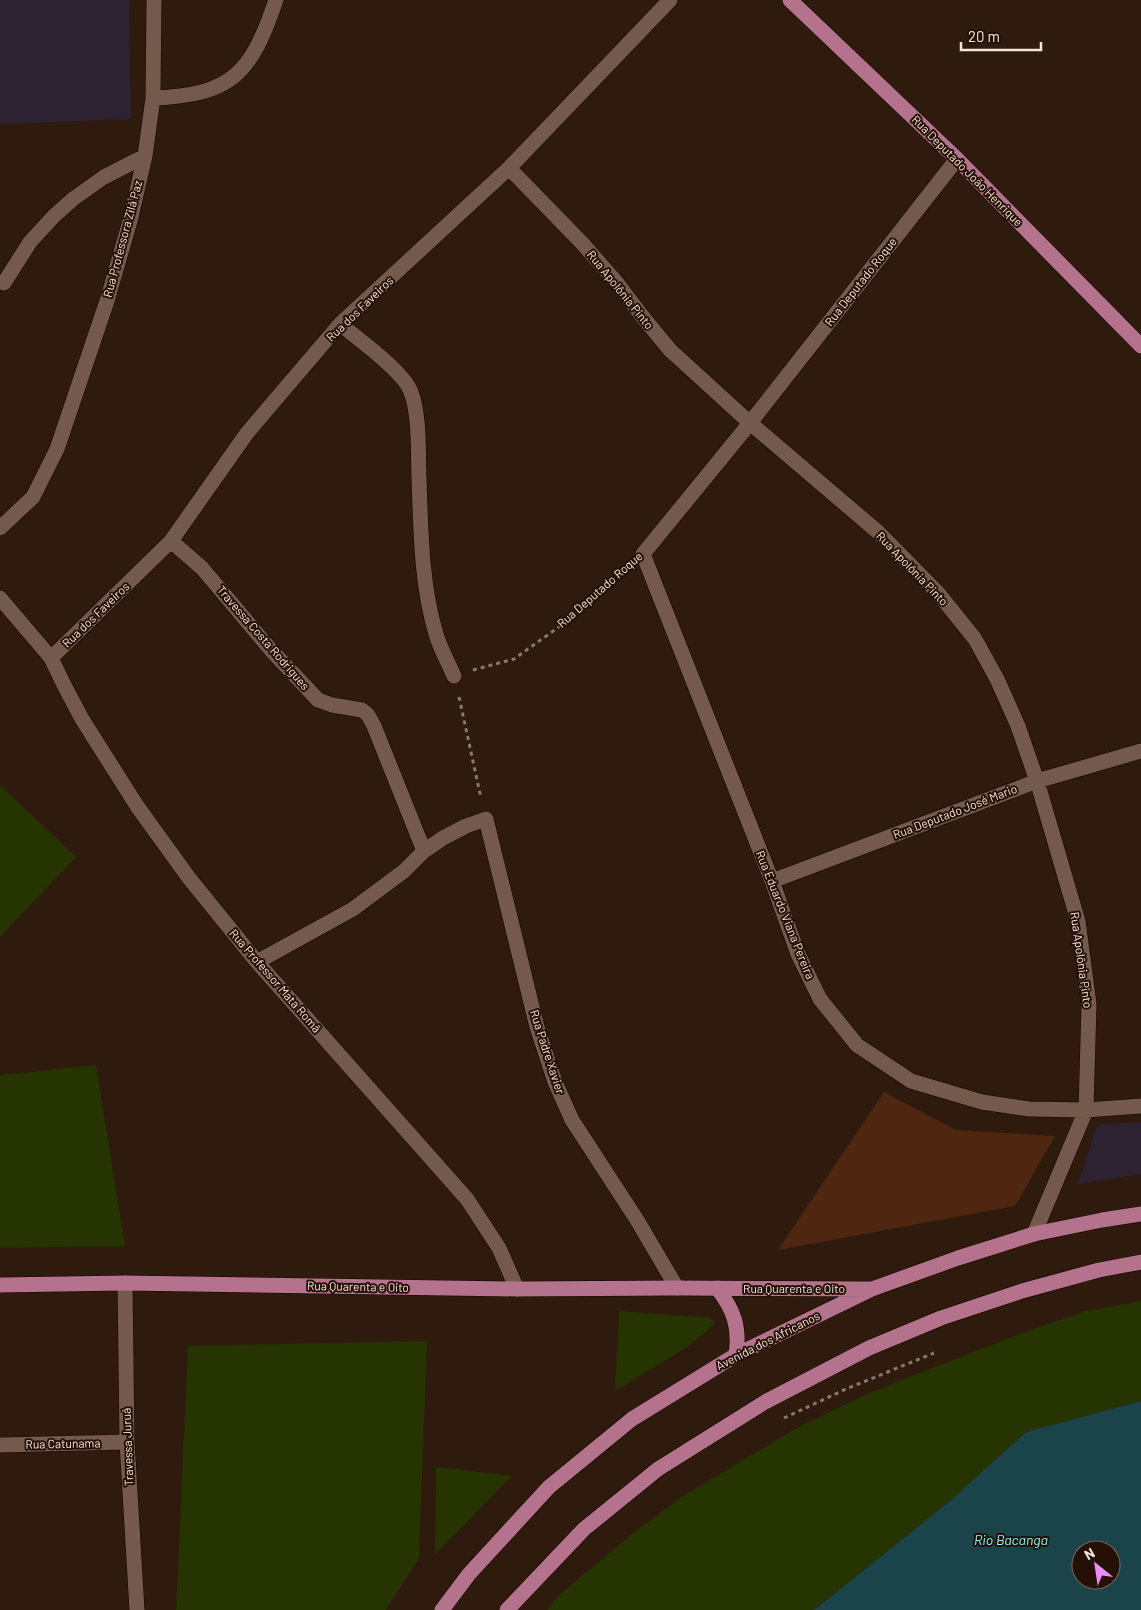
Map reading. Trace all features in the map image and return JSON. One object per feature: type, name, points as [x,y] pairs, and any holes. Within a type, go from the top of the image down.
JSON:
[{"type":"main road","name":"Rua Deputado João Henrique","points":[[790,0],[957,159],[1141,346]]},
{"type":"main road","name":"Avenida dos Africanos","points":[[442,1610],[469,1574],[549,1487],[632,1419],[736,1355],[872,1289],[958,1258],[1034,1234],[1141,1214]]},
{"type":"main road","points":[[507,1610],[584,1529],[658,1469],[765,1402],[869,1348],[941,1318],[1022,1291],[1099,1270],[1141,1262]]},
{"type":"main road","name":"Rua Quarenta e Oito","points":[[0,1285],[125,1283],[517,1290],[677,1288],[872,1289]]},
{"type":"main road","name":"Rua Quarenta e Oito","points":[[717,1288],[728,1302],[735,1319],[738,1337],[736,1355]]},
{"type":"street","name":"Rua Professora Zilá Paz","points":[[0,528],[33,497],[57,449],[107,301],[130,221],[145,156],[153,98],[154,0]]},
{"type":"street","points":[[153,98],[182,97],[206,91],[226,83],[242,70],[256,51],[267,28],[276,0]]},
{"type":"street","name":"Rua dos Faveiros","points":[[51,658],[171,541],[247,433],[340,324],[510,168],[670,0]]},
{"type":"street","points":[[4,283],[30,242],[54,216],[104,176],[145,156]]},
{"type":"street","name":"Rua Deputado Roque","points":[[643,554],[750,423],[957,159]]},
{"type":"street","name":"Rua Apolônia Pinto","points":[[510,168],[582,243],[617,283],[670,350],[750,423],[878,532],[938,593],[975,639],[997,679],[1018,726],[1037,781],[1078,921],[1089,1004],[1086,1110],[1034,1234]]},
{"type":"street","points":[[340,324],[373,350],[397,373],[411,391],[415,411],[420,525],[426,594],[436,636],[454,676]]},
{"type":"street","name":"Travessa Costa Rodrigues","points":[[171,541],[202,568],[271,650],[318,700],[332,706],[362,710],[368,715],[424,851]]},
{"type":"street","name":"Rua Eduardo Viana Pereira","points":[[643,554],[772,881],[798,954],[820,999],[857,1045],[911,1081],[982,1102],[1029,1109],[1086,1110],[1141,1106]]},
{"type":"street","name":"Rua Professor Mata Romã","points":[[0,598],[51,658],[82,719],[137,806],[189,878],[257,962],[467,1199],[499,1248],[517,1290]]},
{"type":"street","name":"Rua Deputado José Mario","points":[[772,881],[1037,781],[1141,751]]},
{"type":"street","points":[[257,962],[354,909],[404,871],[424,851],[443,838],[466,826],[486,819]]},
{"type":"street","name":"Rua Padre Xavier","points":[[486,819],[537,1026],[555,1082],[572,1120],[637,1220],[677,1288]]},
{"type":"street","name":"Travessa Juruá","points":[[125,1283],[127,1442],[137,1610]]},
{"type":"street","name":"Rua Catunama","points":[[0,1445],[127,1442]]},
{"type":"path","name":"Rua Deputado Roque","points":[[454,676],[514,659],[570,619],[643,554]]},
{"type":"path","points":[[454,676],[486,819]]},
{"type":"path","points":[[779,1421],[846,1389],[934,1353]]},
{"type":"shaded area","points":[[0,0],[129,0],[131,119],[0,124]]},
{"type":"shaded area","points":[[1141,1122],[1141,1174],[1078,1184],[1097,1125]]},
{"type":"green space","points":[[0,785],[76,857],[0,937]]},
{"type":"green space","points":[[96,1065],[125,1246],[0,1248],[0,1075]]},
{"type":"green space","points":[[1141,1301],[1141,1401],[1026,1432],[951,1500],[818,1607],[812,1610],[547,1610],[558,1596],[638,1529],[686,1494],[795,1429],[869,1393],[1009,1338],[1082,1312]]},
{"type":"green space","points":[[619,1311],[711,1318],[715,1324],[687,1347],[615,1391]]},
{"type":"green space","points":[[427,1341],[419,1558],[386,1610],[176,1610],[188,1346]]},
{"type":"green space","points":[[436,1467],[512,1476],[435,1554]]},
{"type":"water","name":"Rio Bacanga","points":[[1141,1401],[1141,1610],[812,1610],[951,1500],[1026,1432]]},
{"type":"building","points":[[884,1092],[956,1130],[1055,1136],[1015,1206],[778,1250]]}]
